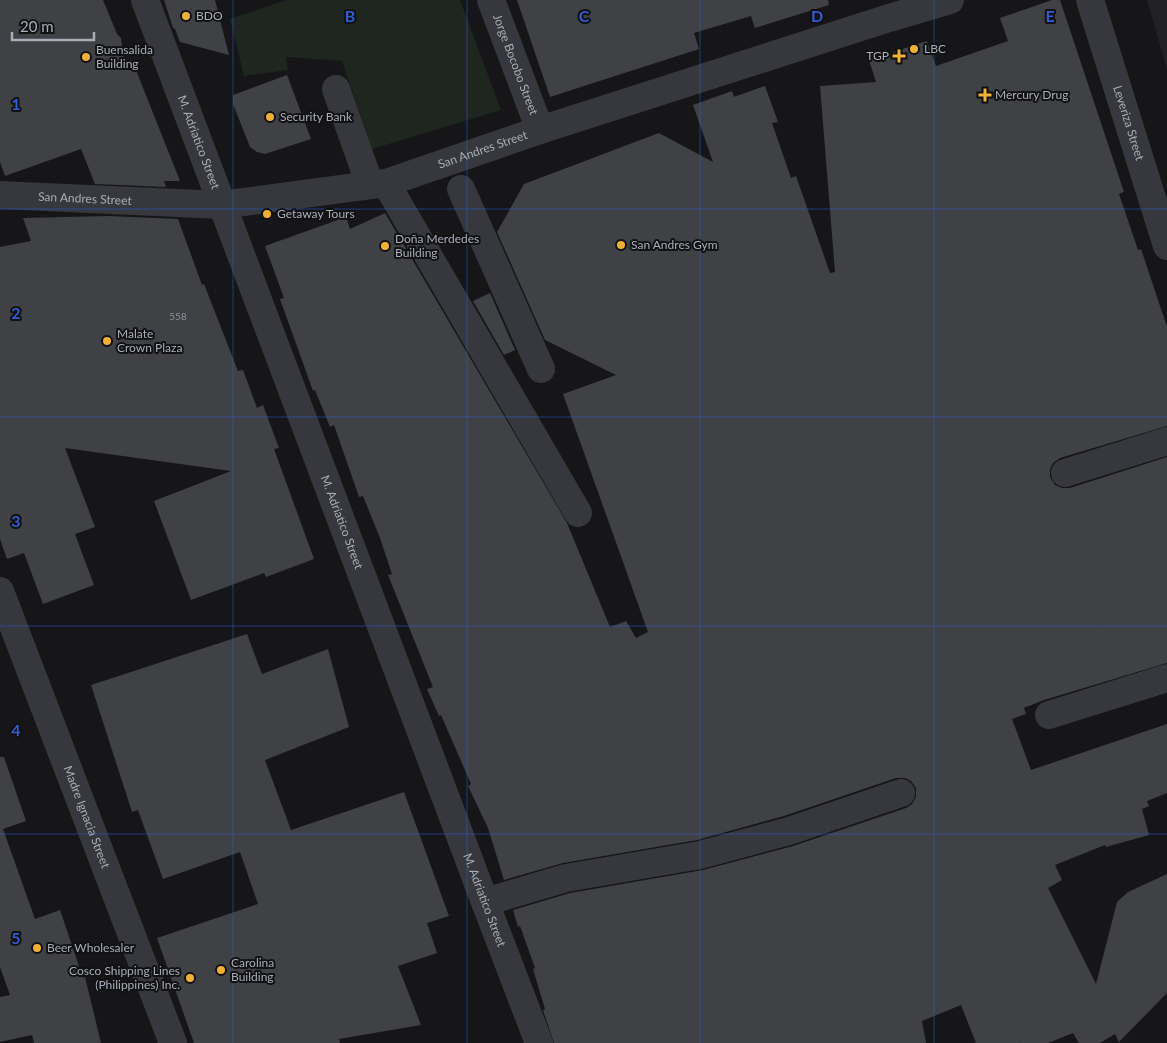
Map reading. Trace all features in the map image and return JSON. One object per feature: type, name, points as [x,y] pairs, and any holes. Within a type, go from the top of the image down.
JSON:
[{"type":"street","name":"M. Adriatico Street","points":[[145,0],[539,1043]]},
{"type":"street","name":"Jorge Bocobo Street","points":[[491,0],[540,130]]},
{"type":"street","name":"San Andres Street","points":[[0,195],[222,206],[378,184],[728,70],[886,9],[950,0]]},
{"type":"street","name":"Leveriza Street","points":[[1090,0],[1167,246]]},
{"type":"street","points":[[336,89],[378,184],[578,513]]},
{"type":"street","points":[[461,189],[541,369]]},
{"type":"street","points":[[1065,473],[1167,441]]},
{"type":"street","name":"Madre Ignacia Street","points":[[0,591],[173,1043]]},
{"type":"street","points":[[1049,716],[1167,678]]},
{"type":"street","points":[[485,902],[566,878],[700,855],[789,831],[901,793]]},
{"type":"path","points":[[728,70],[784,250],[863,482]]},
{"type":"path","points":[[1075,551],[1124,692]]},
{"type":"path","points":[[962,889],[996,1003],[1020,1043]]},
{"type":"shaded area","points":[[286,0],[460,0],[501,110],[372,149],[342,61],[286,57],[288,70],[244,76],[230,19]]},
{"type":"shaded area","points":[[1147,0],[1167,0],[1167,69]]},
{"type":"building","points":[[0,0],[103,0],[117,34],[121,38],[124,61],[132,60],[180,181],[164,181],[166,187],[95,184],[81,149],[5,176],[0,162]]},
{"type":"building","points":[[164,0],[215,0],[229,55],[180,42],[173,28]]},
{"type":"building","points":[[517,0],[828,0],[829,5],[755,28],[751,16],[694,33],[699,49],[550,97]]},
{"type":"building","points":[[1052,0],[1060,0],[1124,192],[1119,194],[1138,250],[1141,249],[1167,327],[1167,426],[1060,458],[1053,463],[1050,469],[1050,477],[1055,485],[1062,488],[1070,488],[1167,457],[1167,663],[1044,700],[1024,708],[1026,714],[1012,719],[1031,770],[1167,724],[1167,793],[1147,801],[1149,806],[1142,809],[1149,835],[1106,847],[1105,845],[1055,865],[1062,880],[1048,888],[1096,984],[1117,902],[1128,892],[1167,874],[1167,993],[1119,1042],[1115,1034],[1100,1043],[1079,1043],[1073,1033],[1048,1043],[976,1043],[961,1005],[922,1021],[926,1043],[554,1043],[543,1010],[545,1009],[533,969],[535,968],[513,910],[570,893],[703,870],[793,846],[906,808],[912,804],[916,797],[916,788],[911,781],[905,778],[896,778],[784,816],[697,840],[563,863],[504,880],[488,828],[468,786],[471,784],[441,715],[439,716],[427,689],[433,687],[388,575],[392,574],[380,538],[363,496],[359,497],[334,425],[330,427],[315,390],[313,391],[280,299],[284,298],[265,246],[346,217],[350,229],[385,213],[567,523],[610,627],[626,621],[636,638],[648,632],[563,394],[616,375],[545,340],[497,232],[524,184],[659,133],[713,162],[693,105],[732,91],[734,97],[765,86],[778,122],[772,123],[791,178],[796,176],[830,273],[835,272],[820,86],[876,82],[869,60],[927,41],[936,66],[1008,41],[1000,18]]},
{"type":"building","name":"Security Bank","points":[[287,75],[311,139],[265,154],[257,152],[250,147],[233,104],[233,95]]},
{"type":"building","points":[[108,216],[178,219],[202,285],[204,284],[238,371],[243,370],[257,408],[263,405],[279,448],[274,449],[314,559],[266,577],[264,573],[191,600],[154,501],[231,471],[65,448],[95,527],[75,534],[94,585],[43,604],[24,553],[7,559],[0,539],[0,247],[31,241],[23,218]]},
{"type":"building","points":[[490,293],[515,350],[504,355],[473,301]]},
{"type":"building","points":[[247,634],[262,674],[328,649],[349,727],[265,760],[291,830],[404,792],[449,916],[427,923],[437,953],[398,966],[421,1025],[339,1039],[340,1043],[194,1043],[157,938],[258,904],[240,852],[163,879],[138,810],[132,812],[91,685]]},
{"type":"building","points":[[0,757],[4,757],[26,821],[3,829],[35,919],[60,910],[83,978],[85,977],[101,1043],[34,1043],[32,1035],[0,1042],[0,997],[10,995],[0,967]]},
{"type":"place","name":"BDO","points":[[186,16]]},
{"type":"place","name":"LBC","points":[[914,49]]},
{"type":"place","name":"TGP","points":[[899,56]]},
{"type":"place","name":"Buensalida Building","points":[[86,57]]},
{"type":"place","name":"Mercury Drug","points":[[985,95]]},
{"type":"place","name":"Security Bank","points":[[270,117]]},
{"type":"place","name":"Getaway Tours","points":[[267,214]]},
{"type":"place","name":"San Andres Gym","points":[[621,245]]},
{"type":"place","name":"Doña Merdedes Building","points":[[385,246]]},
{"type":"place","name":"Malate Crown Plaza","points":[[107,341]]},
{"type":"place","name":"Beer Wholesaler","points":[[37,948]]},
{"type":"place","name":"Carolina Building","points":[[221,970]]},
{"type":"place","name":"Cosco Shipping Lines (Philippines) Inc.","points":[[190,978]]}]
